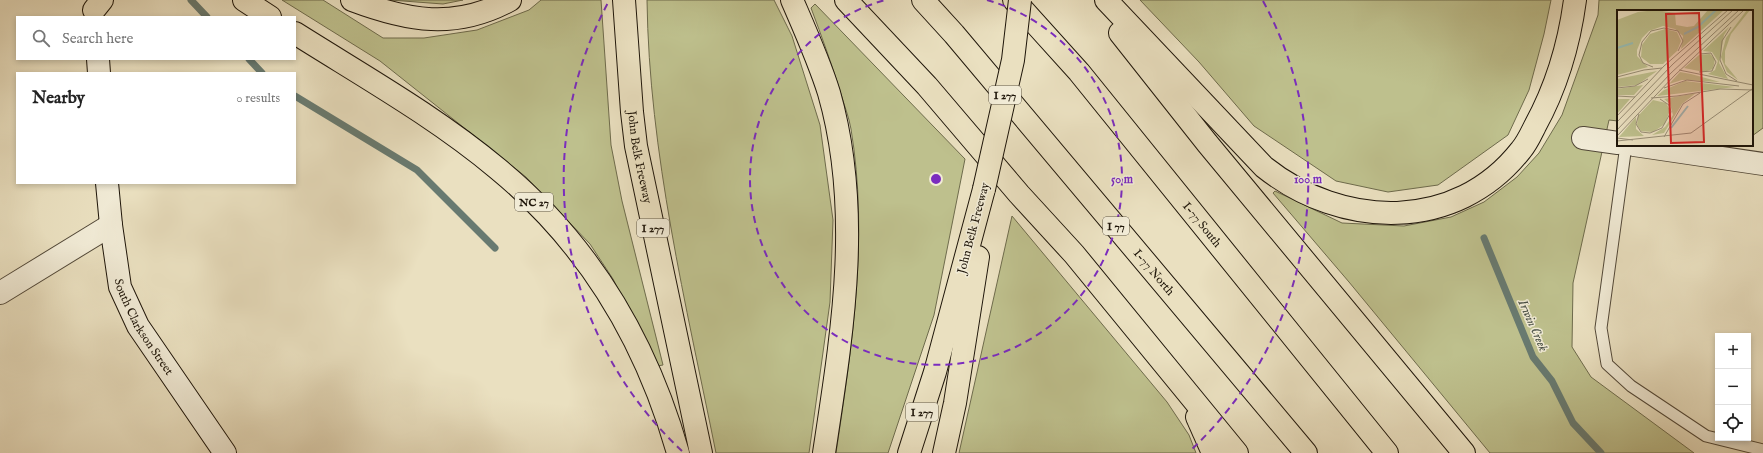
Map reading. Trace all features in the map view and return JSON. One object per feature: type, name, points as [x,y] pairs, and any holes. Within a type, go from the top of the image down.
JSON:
[{"type":"highway","points":[[244,0],[268,16]]},
{"type":"highway","points":[[352,0],[383,12],[408,18],[424,19],[465,16],[510,0]]},
{"type":"highway","name":"John Belk Freeway","points":[[624,0],[632,112],[636,146],[701,453]]},
{"type":"highway","points":[[792,0],[807,34],[829,93],[841,156],[848,219],[845,301],[824,453]]},
{"type":"highway","points":[[846,0],[926,86],[1019,194],[1074,254],[1237,453]]},
{"type":"highway","name":"I-77 North","points":[[923,0],[959,40],[1306,453]]},
{"type":"highway","name":"I-77 South","points":[[1014,0],[1079,72],[1387,453]]},
{"type":"highway","name":"John Belk Freeway","points":[[909,453],[935,372],[984,190],[1013,60],[1020,0]]},
{"type":"highway","points":[[1093,0],[1207,143],[1464,453]]},
{"type":"highway","points":[[1106,0],[1264,167],[1278,178],[1310,197],[1345,209],[1382,214],[1415,212],[1449,203],[1475,190],[1507,166],[1522,149],[1546,106],[1564,59],[1570,35],[1575,0]]},
{"type":"highway","name":"NC 27","points":[[296,33],[449,132],[498,168],[568,237],[597,274],[613,299],[641,351],[678,453]]},
{"type":"highway","points":[[944,453],[955,403],[972,303],[982,223],[984,190]]},
{"type":"highway","points":[[1179,382],[1204,430],[1213,453]]},
{"type":"main road","points":[[98,60],[99,72]]},
{"type":"main road","points":[[1583,138],[1617,143]]},
{"type":"main road","points":[[1641,146],[1763,164]]},
{"type":"main road","name":"South Clarkson Street","points":[[107,184],[111,225],[120,287],[138,326],[226,453]]},
{"type":"main road","points":[[0,293],[111,225]]},
{"type":"lane","points":[[1626,146],[1601,328],[1607,364],[1631,386],[1706,436],[1763,450]]},
{"type":"green space","points":[[282,0],[323,0],[383,38],[424,38],[477,30],[529,10],[541,0],[601,0],[611,145],[622,201],[663,365],[657,366],[613,279],[590,244],[526,177],[380,61]]},
{"type":"green space","points":[[390,0],[463,0],[443,4]]},
{"type":"green space","points":[[647,0],[774,0],[792,36],[820,125],[833,220],[830,302],[809,453],[716,453],[671,228],[662,171],[654,114],[649,57]]},
{"type":"green space","points":[[1140,0],[1551,0],[1544,34],[1529,90],[1508,135],[1438,185],[1388,192],[1336,181],[1254,126],[1199,62]]},
{"type":"green space","points":[[1599,0],[1763,0],[1763,128],[1753,135],[1753,10],[1617,10],[1617,121],[1609,120],[1573,283],[1572,347],[1591,377],[1694,453],[1490,453],[1349,282],[1273,193],[1275,191],[1342,223],[1404,226],[1451,217],[1484,202],[1517,177],[1539,153],[1562,115],[1598,15]]},
{"type":"green space","points":[[815,4],[965,159],[934,315],[888,453],[836,453],[853,332],[858,251],[858,210],[856,170],[850,125],[834,72],[811,8]]},
{"type":"green space","points":[[1012,216],[1167,402],[1189,435],[1196,453],[959,453]]},
{"type":"waterway","points":[[191,0],[206,16]]},
{"type":"waterway","points":[[250,60],[261,72]]},
{"type":"waterway","points":[[296,97],[417,170],[495,248]]},
{"type":"waterway","name":"Irwin Creek","points":[[1484,238],[1533,357],[1552,381],[1573,423],[1601,453]]}]
